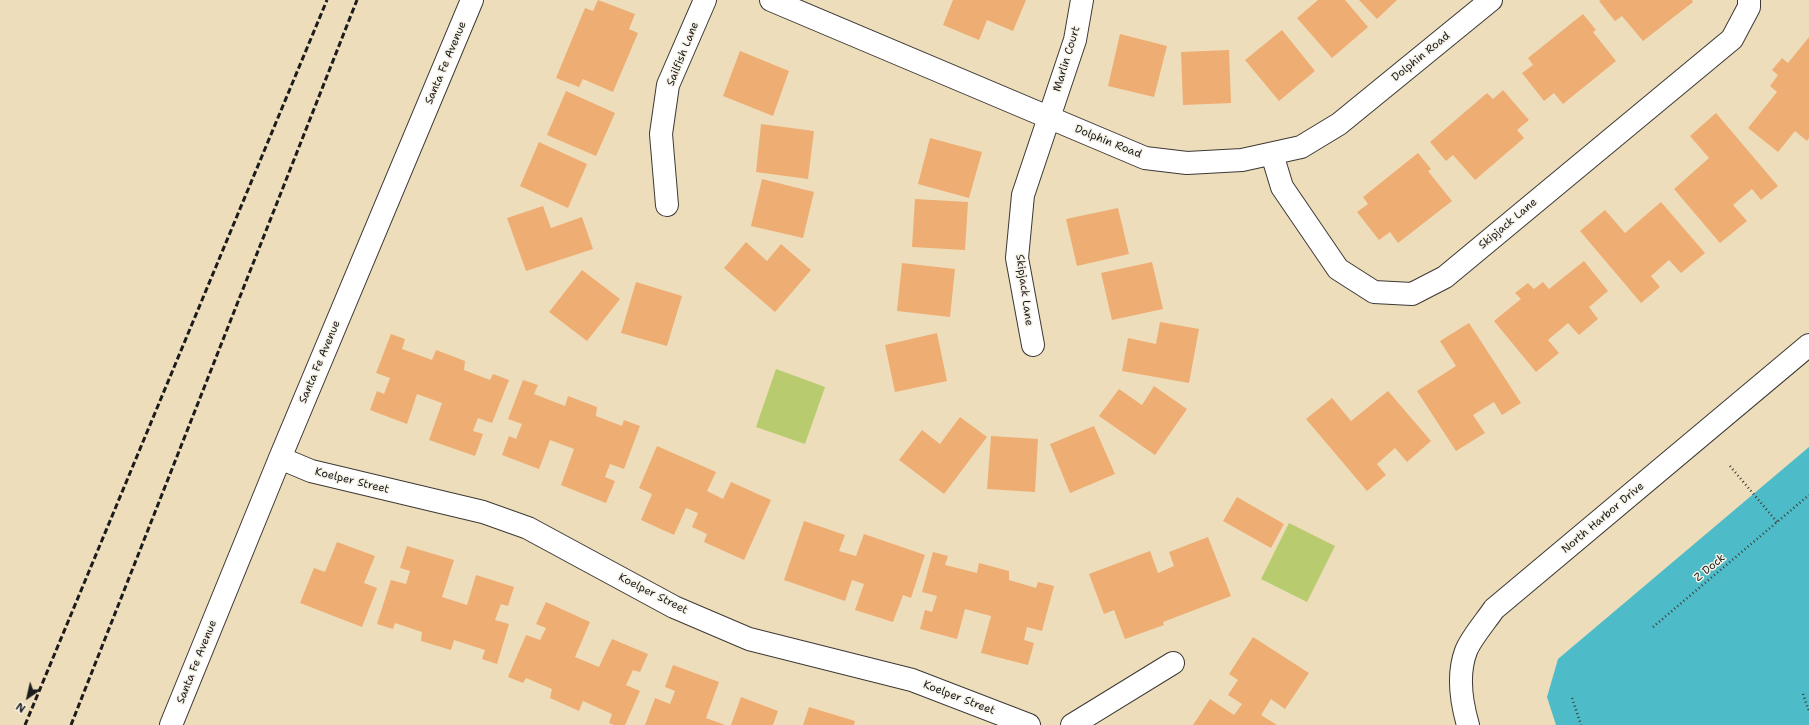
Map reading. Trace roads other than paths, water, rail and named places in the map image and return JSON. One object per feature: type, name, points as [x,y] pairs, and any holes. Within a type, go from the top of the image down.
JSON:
[{"type":"street","name":"Santa Fe Avenue","points":[[171,725],[280,458],[472,0]]},
{"type":"street","name":"Sailfish Lane","points":[[667,205],[661,134],[668,86],[705,0]]},
{"type":"street","name":"Dolphin Road","points":[[772,0],[1145,158],[1187,163],[1242,160],[1301,147],[1339,124],[1491,0]]},
{"type":"street","name":"Marlin Court","points":[[1049,118],[1075,40],[1082,0]]},
{"type":"street","name":"Skipjack Lane","points":[[1272,154],[1282,187],[1338,269],[1374,292],[1412,294],[1445,277],[1732,40],[1749,7],[1749,0]]},
{"type":"street","name":"Skipjack Lane","points":[[1033,346],[1017,258],[1023,195],[1049,118]]},
{"type":"street","name":"North Harbor Drive","points":[[1468,725],[1464,711],[1460,681],[1466,651],[1494,609],[1809,345]]},
{"type":"street","name":"Koelper Street","points":[[280,458],[311,471],[483,512],[528,528],[674,607],[750,639],[912,680],[1029,725]]},
{"type":"street","points":[[1072,725],[1173,663]]},
{"type":"water","points":[[1809,447],[1809,725],[1556,725],[1547,697],[1558,659]]},
{"type":"railway","points":[[25,725],[327,0]]},
{"type":"railway","points":[[71,725],[357,0]]}]
